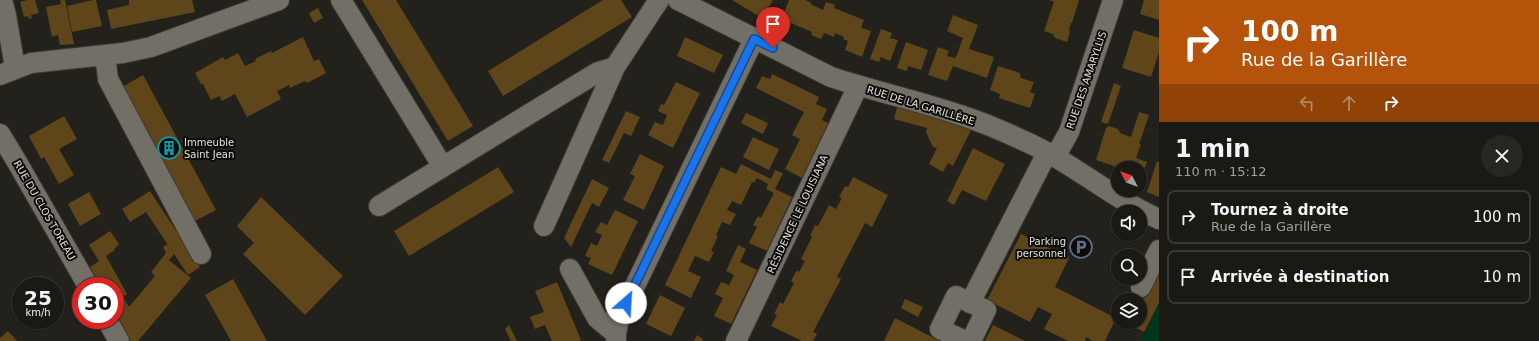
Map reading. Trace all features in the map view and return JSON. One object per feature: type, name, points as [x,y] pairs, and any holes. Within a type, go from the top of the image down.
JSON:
[{"type":"street","points":[[2,0],[6,15],[8,72],[31,63],[105,55],[151,47],[267,2]]},
{"type":"street","points":[[341,0],[443,167]]},
{"type":"street","points":[[544,226],[615,67],[659,0]]},
{"type":"street","name":"RUE DE LA GARILLÈRE","points":[[678,0],[831,78],[957,114],[1023,140],[1051,155],[1141,211],[1159,219]]},
{"type":"street","name":"RUE DES AMARYLLIS","points":[[970,302],[1051,155],[1069,132],[1113,0]]},
{"type":"street","points":[[616,338],[619,319],[626,303],[754,39]]},
{"type":"street","points":[[105,55],[108,78],[202,254]]},
{"type":"street","points":[[379,206],[598,72],[615,67]]},
{"type":"street","name":"RÉSIDENCE LE LOUISIANA","points":[[736,341],[858,86]]},
{"type":"street","name":"RUE DU CLOS TOREAU","points":[[0,134],[83,277]]},
{"type":"street","points":[[1140,287],[1159,250]]},
{"type":"street","points":[[570,269],[597,318],[616,338]]},
{"type":"street","points":[[965,341],[940,329],[956,296],[986,310],[971,341]]},
{"type":"street","points":[[112,329],[119,341]]},
{"type":"green space","points":[[1159,305],[1159,341],[1141,341]]},
{"type":"building","points":[[35,0],[39,13],[31,15],[32,18],[29,19],[28,16],[24,17],[20,2]]},
{"type":"building","points":[[60,0],[65,0],[74,44],[60,45],[58,35],[52,37],[46,7],[61,4]]},
{"type":"building","points":[[96,0],[102,26],[72,32],[67,6]]},
{"type":"building","points":[[129,0],[192,0],[195,12],[111,29],[107,10],[129,5]]},
{"type":"building","points":[[362,0],[396,0],[473,126],[448,141]]},
{"type":"building","points":[[603,0],[621,0],[632,17],[503,96],[488,71]]},
{"type":"building","points":[[732,0],[773,0],[762,18]]},
{"type":"building","points":[[789,0],[805,0],[823,10],[826,2],[835,5],[834,8],[864,20],[861,28],[871,31],[862,57],[845,50],[848,41],[843,39],[844,37],[835,33],[834,37],[824,33],[821,39],[811,35],[812,32],[791,23],[790,26],[780,22]]},
{"type":"building","points":[[1049,0],[1079,0],[1069,29],[1070,32],[1067,42],[1055,38],[1053,34],[1044,31],[1054,2]]},
{"type":"building","points":[[1144,0],[1159,0],[1159,20],[1140,14]]},
{"type":"building","points":[[318,8],[323,18],[314,23],[309,13]]},
{"type":"building","points":[[953,15],[978,25],[969,49],[994,57],[987,78],[953,66],[947,81],[928,75],[938,47],[949,51],[947,56],[955,58],[957,55],[963,38],[947,31]]},
{"type":"building","points":[[881,29],[892,33],[890,38],[898,40],[890,61],[881,57],[879,62],[870,59]]},
{"type":"building","points":[[1134,30],[1159,38],[1159,52],[1151,77],[1122,68]]},
{"type":"building","points":[[303,37],[314,61],[319,59],[326,73],[307,83],[305,81],[290,88],[289,85],[277,91],[281,99],[247,117],[235,94],[222,101],[219,96],[211,100],[203,84],[201,84],[195,73],[223,57],[225,60],[238,53],[245,66],[271,51],[272,53]]},
{"type":"building","points":[[685,37],[723,55],[714,73],[677,56]]},
{"type":"building","points":[[906,42],[928,50],[921,70],[908,66],[907,71],[897,68]]},
{"type":"building","points":[[998,66],[1020,73],[1021,78],[1034,82],[1030,92],[1035,94],[1030,108],[999,98],[1000,94],[990,90]]},
{"type":"building","points":[[772,74],[819,97],[816,104],[827,109],[822,120],[828,123],[802,178],[785,169],[800,139],[792,135],[804,112],[756,88],[762,76],[770,79]]},
{"type":"building","name":"Immeuble Saint Jean","points":[[143,75],[216,210],[195,221],[122,87]]},
{"type":"building","points":[[676,82],[700,93],[673,148],[648,135],[655,122],[663,125],[667,115],[658,111],[661,104],[664,105]]},
{"type":"building","points":[[1114,83],[1121,86],[1108,124],[1101,122]]},
{"type":"building","points":[[897,107],[942,119],[971,130],[953,166],[948,163],[943,172],[929,164],[937,148],[933,147],[926,132],[927,128],[894,119]]},
{"type":"building","points":[[626,111],[640,117],[631,136],[624,133],[609,163],[602,160]]},
{"type":"building","points":[[1139,112],[1149,115],[1136,158],[1144,161],[1111,161],[1111,165],[1096,160],[1106,128],[1109,126],[1118,129],[1120,133],[1131,137]]},
{"type":"building","points":[[746,113],[768,123],[763,134],[741,123]]},
{"type":"building","points":[[64,116],[77,139],[59,149],[74,175],[59,184],[44,157],[41,159],[29,136]]},
{"type":"building","points":[[753,137],[779,149],[769,170],[743,157]]},
{"type":"building","points":[[973,148],[1005,164],[986,201],[962,190],[954,205],[947,201]]},
{"type":"building","points":[[640,154],[664,166],[644,210],[623,200],[635,176],[630,174]]},
{"type":"building","points":[[1157,161],[1159,162],[1159,197],[1147,192]]},
{"type":"building","points":[[741,164],[771,179],[775,170],[783,173],[775,189],[792,197],[767,251],[749,243],[757,227],[753,225],[758,216],[761,218],[774,193],[766,189],[768,184],[757,178],[754,183],[752,182],[741,205],[732,201],[727,210],[736,214],[730,225],[722,222],[716,235],[718,236],[711,251],[714,252],[709,262],[695,256],[688,271],[701,277],[691,298],[665,285],[721,167],[736,174]]},
{"type":"building","points":[[498,167],[514,192],[409,256],[394,231]]},
{"type":"building","points":[[853,177],[888,195],[872,227],[865,223],[837,277],[841,279],[813,332],[817,334],[813,341],[802,341],[771,326],[777,315],[774,314],[780,302],[783,304],[794,283],[791,281],[797,270],[799,272],[805,261],[801,259],[812,237],[810,236],[815,225],[818,226],[829,205],[836,209],[842,198],[839,197],[845,186],[848,187]]},
{"type":"building","points":[[592,179],[609,188],[599,207],[592,203],[571,247],[564,238]]},
{"type":"building","points":[[150,191],[200,267],[188,275],[146,212],[130,222],[122,209]]},
{"type":"building","points":[[89,192],[101,214],[80,226],[68,204]]},
{"type":"building","points":[[261,197],[343,276],[305,315],[243,254],[254,243],[237,226]]},
{"type":"building","points":[[615,210],[638,221],[612,275],[588,264],[591,258],[585,256],[591,243],[597,246],[602,235],[595,232],[601,222],[607,225]]},
{"type":"building","points":[[110,231],[119,244],[114,249],[115,250],[106,256],[118,277],[96,277],[90,267],[99,261],[89,245]]},
{"type":"building","points":[[1021,234],[1069,258],[1055,287],[1111,315],[1111,328],[1105,341],[1093,341],[1086,337],[1085,341],[1068,341],[1044,329],[1052,314],[1038,307],[1030,322],[987,300]]},
{"type":"building","points":[[167,244],[174,254],[169,260],[191,278],[138,341],[131,341],[124,328],[124,299],[129,307],[155,276],[151,272],[166,253],[163,247]]},
{"type":"building","points":[[738,245],[746,249],[740,262],[757,270],[731,324],[714,316],[723,298],[715,294],[721,282],[729,285],[734,275],[726,271]]},
{"type":"building","points":[[1159,270],[1159,303],[1147,326],[1147,293]]},
{"type":"building","points":[[233,279],[267,341],[231,341],[205,295]]},
{"type":"building","points":[[557,282],[581,340],[579,341],[552,341],[545,325],[535,329],[530,317],[544,312],[535,291]]},
{"type":"building","points":[[124,289],[127,294],[124,296]]},
{"type":"building","points":[[660,295],[685,308],[671,336],[646,324]]},
{"type":"building","points":[[905,299],[923,307],[918,317],[901,308]]},
{"type":"building","points":[[895,318],[928,335],[940,341],[884,341]]},
{"type":"building","points":[[509,325],[517,341],[511,341],[505,329]]},
{"type":"building","points":[[993,325],[1025,341],[985,341]]},
{"type":"building","points":[[1138,329],[1146,329],[1144,332]]},
{"type":"building","points":[[8,331],[17,341],[0,341],[0,338]]},
{"type":"building","points":[[697,335],[703,339],[702,341],[694,341]]},
{"type":"place","name":"Immeuble Saint Jean","points":[[169,148]]},
{"type":"place","name":"Parking personnel","points":[[1081,247]]},
{"type":"route","points":[[626,303],[754,39],[773,48]]}]
